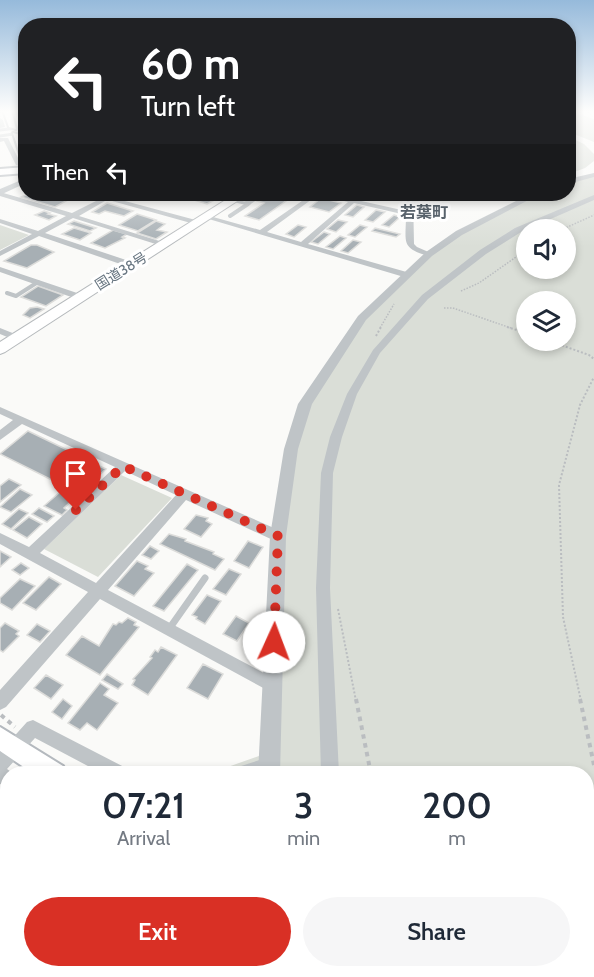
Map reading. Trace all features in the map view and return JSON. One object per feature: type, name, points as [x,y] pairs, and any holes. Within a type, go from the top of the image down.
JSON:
[{"type":"highway","name":"国道38号","points":[[0,349],[232,201]]},
{"type":"main road","points":[[0,172],[18,171]]},
{"type":"main road","points":[[5,750],[38,766]]},
{"type":"street","points":[[576,180],[594,175]]},
{"type":"street","points":[[0,193],[18,184]]},
{"type":"street","points":[[0,193],[18,199]]},
{"type":"street","points":[[330,766],[323,588],[327,473],[336,436],[352,394],[376,352],[425,297],[483,252],[518,230],[594,197]]},
{"type":"street","points":[[26,201],[165,243]]},
{"type":"street","points":[[0,254],[100,201]]},
{"type":"street","points":[[132,201],[261,233],[407,275]]},
{"type":"street","points":[[261,233],[305,201]]},
{"type":"street","points":[[302,245],[352,201],[410,214]]},
{"type":"street","points":[[410,201],[410,244],[414,249],[429,254]]},
{"type":"street","points":[[270,764],[278,536],[291,449],[305,404],[362,318],[429,254],[459,233],[517,201]]},
{"type":"street","points":[[0,221],[132,265]]},
{"type":"street","points":[[0,269],[80,297]]},
{"type":"street","points":[[0,331],[17,338]]},
{"type":"street","points":[[0,410],[278,536]]},
{"type":"street","points":[[0,436],[21,420]]},
{"type":"street","points":[[30,554],[123,466]]},
{"type":"street","points":[[0,702],[184,494]]},
{"type":"street","points":[[0,538],[272,685]]},
{"type":"street","points":[[5,750],[33,728],[105,766]]},
{"type":"lane","points":[[230,216],[236,201]]},
{"type":"lane","points":[[7,293],[16,296],[38,282]]},
{"type":"lane","points":[[169,629],[205,578]]},
{"type":"path","points":[[576,223],[594,215]]},
{"type":"path","points":[[461,291],[479,283],[516,257]]},
{"type":"path","points":[[374,339],[397,297],[388,294]]},
{"type":"path","points":[[444,308],[453,308],[516,330]]},
{"type":"path","points":[[576,350],[589,355],[594,360]]},
{"type":"path","points":[[594,377],[580,405],[559,485],[563,617],[594,765]]},
{"type":"path","points":[[323,588],[338,609],[369,766]]},
{"type":"shaded area","points":[[576,156],[594,156],[594,161],[576,171]]},
{"type":"shaded area","points":[[594,175],[594,766],[231,766],[270,752],[278,536],[305,404],[347,339],[429,254],[519,201],[576,201],[576,180]]},
{"type":"shaded area","points":[[0,225],[29,235],[0,250]]},
{"type":"shaded area","points":[[121,475],[172,498],[98,577],[44,549]]},
{"type":"building","points":[[35,201],[66,201],[55,207]]},
{"type":"building","points":[[197,201],[212,201],[207,204]]},
{"type":"building","points":[[257,201],[286,201],[259,220],[245,216],[264,203]]},
{"type":"building","points":[[317,201],[341,203],[329,212],[310,207]]},
{"type":"building","points":[[107,203],[133,211],[124,216],[105,211],[99,214],[92,212]]},
{"type":"building","points":[[357,205],[364,207],[353,217],[345,215]]},
{"type":"building","points":[[376,210],[385,212],[373,222],[365,220]]},
{"type":"building","points":[[44,211],[56,216],[49,220],[35,215]]},
{"type":"building","points":[[137,214],[156,220],[138,231],[119,225]]},
{"type":"building","points":[[394,215],[400,217],[389,227],[382,225]]},
{"type":"building","points":[[338,220],[347,222],[336,232],[327,229]]},
{"type":"building","points":[[74,221],[96,228],[90,231],[68,224]]},
{"type":"building","points":[[156,221],[165,224],[157,230],[167,232],[156,239],[137,233]]},
{"type":"building","points":[[298,225],[306,227],[294,237],[286,234]]},
{"type":"building","points":[[360,225],[367,227],[355,237],[348,235]]},
{"type":"building","points":[[74,228],[91,233],[80,240],[62,234]]},
{"type":"building","points":[[375,228],[400,234],[396,237],[372,231]]},
{"type":"building","points":[[113,230],[127,234],[122,237],[125,238],[105,248],[91,243]]},
{"type":"building","points":[[324,232],[330,234],[318,244],[311,242]]},
{"type":"building","points":[[340,236],[346,238],[333,249],[326,247]]},
{"type":"building","points":[[353,240],[361,242],[348,253],[341,251]]},
{"type":"building","points":[[31,245],[54,252],[27,268],[4,261]]},
{"type":"building","points":[[38,286],[63,295],[46,306],[21,297]]},
{"type":"building","points":[[30,308],[44,309],[30,318],[23,315]]},
{"type":"building","points":[[28,431],[86,459],[58,483],[0,454]]},
{"type":"building","points":[[90,462],[106,469],[94,480],[79,472]]},
{"type":"building","points":[[76,478],[94,486],[90,490],[86,488],[64,508],[67,510],[62,515],[44,506]]},
{"type":"building","points":[[9,479],[21,485],[0,502],[0,486]]},
{"type":"building","points":[[20,489],[32,495],[11,512],[0,507]]},
{"type":"building","points":[[39,508],[54,516],[47,522],[32,514]]},
{"type":"building","points":[[19,509],[28,513],[11,529],[2,524]]},
{"type":"building","points":[[196,515],[208,518],[206,521],[212,524],[201,537],[184,529]]},
{"type":"building","points":[[29,517],[42,524],[27,538],[13,530]]},
{"type":"building","points":[[169,534],[186,539],[185,541],[214,552],[213,554],[224,559],[215,570],[160,544]]},
{"type":"building","points":[[248,541],[263,547],[249,568],[234,561]]},
{"type":"building","points":[[150,546],[159,551],[151,559],[142,555]]},
{"type":"building","points":[[0,551],[11,557],[0,567]]},
{"type":"building","points":[[137,561],[148,566],[145,569],[154,573],[134,596],[115,586]]},
{"type":"building","points":[[21,563],[29,568],[20,575],[12,570]]},
{"type":"building","points":[[187,564],[198,570],[164,611],[153,606]]},
{"type":"building","points":[[229,569],[241,574],[226,595],[213,589]]},
{"type":"building","points":[[49,577],[61,584],[36,610],[23,603]]},
{"type":"building","points":[[20,579],[35,586],[12,610],[0,603],[0,598]]},
{"type":"building","points":[[207,595],[221,601],[205,624],[192,615]]},
{"type":"building","points":[[236,616],[249,623],[237,641],[223,634]]},
{"type":"building","points":[[128,618],[136,622],[134,625],[139,627],[100,675],[66,655],[82,636],[99,646],[113,624],[122,623]]},
{"type":"building","points":[[5,623],[19,631],[16,634],[19,636],[3,652],[0,650],[0,628]]},
{"type":"building","points":[[37,624],[50,631],[40,642],[27,635]]},
{"type":"building","points":[[161,647],[177,655],[148,695],[132,685],[135,680],[133,679],[152,658],[150,657],[155,650],[158,652]]},
{"type":"building","points":[[203,664],[223,674],[208,699],[187,688]]},
{"type":"building","points":[[107,674],[123,684],[118,689],[102,680]]},
{"type":"building","points":[[46,675],[63,685],[51,699],[34,688]]},
{"type":"building","points":[[100,683],[109,689],[104,695],[118,703],[97,730],[87,723],[80,730],[68,723]]},
{"type":"building","points":[[63,699],[72,706],[62,719],[52,712]]},
{"type":"district","name":"若葉町","points":[[424,212]]},
{"type":"route","points":[[76,510],[123,466],[278,536],[274,642]]}]
